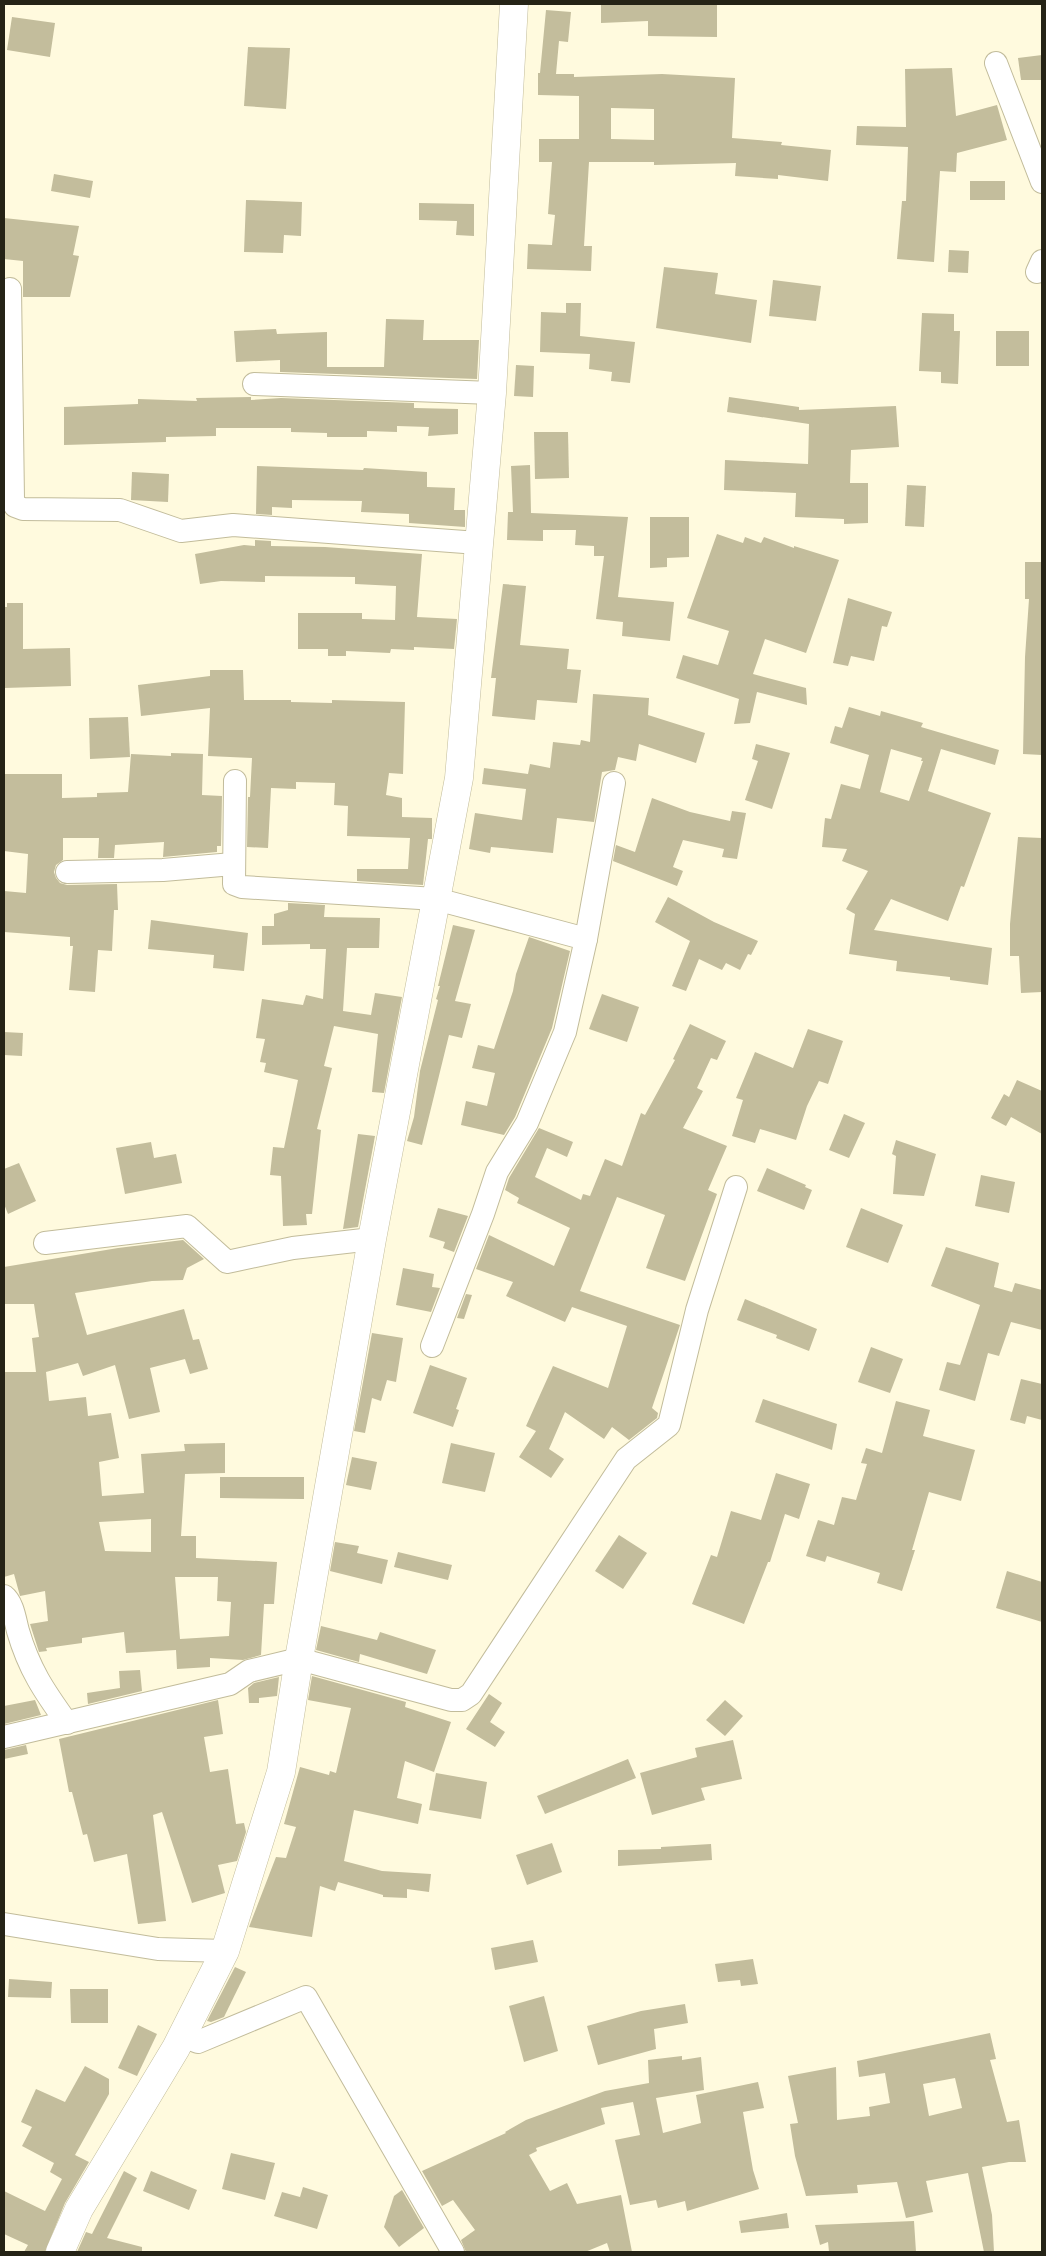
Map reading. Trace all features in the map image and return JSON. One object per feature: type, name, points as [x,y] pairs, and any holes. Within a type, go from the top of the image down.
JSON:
[{"type":"main road","points":[[60,2252],[79,2209],[182,2036],[225,1951],[281,1772],[298,1659],[372,1239],[459,778],[492,393],[514,4]]},
{"type":"street","points":[[996,63],[1042,182]]},
{"type":"street","points":[[10,289],[13,499],[16,506],[23,509],[120,510],[181,531],[233,525],[478,543]]},
{"type":"street","points":[[254,384],[492,393]]},
{"type":"street","points":[[235,782],[234,884],[242,887],[436,898],[586,939]]},
{"type":"street","points":[[432,1346],[483,1214],[497,1172],[527,1123],[565,1032],[586,939],[614,783]]},
{"type":"street","points":[[67,872],[162,870],[233,864]]},
{"type":"street","points":[[4,1736],[230,1684],[250,1670],[298,1659],[451,1700],[462,1700],[471,1694],[626,1459],[669,1425],[697,1310],[736,1187]]},
{"type":"street","points":[[45,1243],[187,1226],[227,1262],[293,1248],[372,1239]]},
{"type":"street","points":[[4,1596],[14,1615],[22,1646],[38,1683],[67,1722]]},
{"type":"street","points":[[4,1924],[158,1950],[225,1951]]},
{"type":"street","points":[[182,2036],[198,2042],[306,1996],[453,2252]]},
{"type":"building","points":[[601,4],[717,4],[717,37],[648,36],[648,21],[601,23]]},
{"type":"building","points":[[546,10],[571,12],[568,42],[559,41],[556,74],[574,74],[574,77],[662,74],[735,78],[732,138],[782,142],[781,145],[831,150],[828,181],[778,175],[778,179],[735,176],[736,163],[654,165],[654,162],[589,162],[584,246],[592,246],[591,271],[527,269],[528,244],[552,245],[555,215],[548,214],[552,162],[539,162],[539,139],[579,139],[579,96],[538,95],[538,73],[540,73]],"holes":[[[611,108],[654,109],[654,140],[611,139]]]},
{"type":"building","points":[[12,17],[55,23],[50,57],[7,50]]},
{"type":"building","points":[[248,47],[290,48],[286,109],[244,106]]},
{"type":"building","points":[[1042,55],[1042,80],[1021,80],[1018,58]]},
{"type":"building","points":[[952,68],[956,116],[997,105],[1007,140],[957,153],[956,172],[940,171],[934,262],[897,259],[902,201],[906,201],[908,147],[856,145],[857,126],[906,127],[905,69]]},
{"type":"building","points":[[54,174],[93,181],[90,198],[51,191]]},
{"type":"building","points":[[970,181],[1005,181],[1005,200],[970,200]]},
{"type":"building","points":[[246,200],[302,202],[301,236],[284,235],[283,253],[244,252]]},
{"type":"building","points":[[419,203],[474,204],[474,236],[456,235],[457,221],[419,220]]},
{"type":"building","points":[[4,218],[79,226],[73,255],[79,256],[70,297],[23,297],[23,261],[4,259]]},
{"type":"building","points":[[949,250],[969,251],[968,273],[948,272]]},
{"type":"building","points":[[664,267],[718,273],[715,294],[757,300],[751,343],[656,328]]},
{"type":"building","points":[[773,280],[821,286],[816,321],[769,316]]},
{"type":"building","points":[[566,303],[581,303],[580,336],[635,342],[630,383],[611,381],[612,372],[589,369],[590,354],[540,352],[541,312],[566,313]]},
{"type":"building","points":[[922,313],[954,314],[954,331],[960,331],[958,384],[941,383],[941,372],[919,371]]},
{"type":"building","points":[[386,319],[424,320],[423,340],[479,340],[477,379],[280,372],[280,360],[236,362],[234,331],[276,329],[277,334],[327,332],[327,367],[384,367]]},
{"type":"building","points":[[996,331],[1029,331],[1029,366],[996,366]]},
{"type":"building","points":[[516,365],[534,366],[533,397],[514,396]]},
{"type":"building","points":[[251,397],[251,400],[281,398],[414,403],[414,408],[458,409],[458,434],[428,436],[429,427],[397,426],[397,432],[367,431],[367,437],[327,437],[327,433],[291,432],[291,428],[216,428],[216,436],[166,437],[166,442],[64,445],[64,407],[138,404],[138,399],[197,401],[196,398]]},
{"type":"building","points":[[729,397],[799,407],[799,410],[896,406],[899,447],[851,450],[850,483],[868,483],[868,523],[844,524],[844,519],[795,517],[796,493],[724,490],[725,460],[808,464],[809,424],[727,412]]},
{"type":"building","points":[[534,432],[568,432],[569,478],[535,479]]},
{"type":"building","points":[[530,465],[531,513],[628,517],[618,597],[674,602],[670,641],[622,636],[623,622],[596,619],[604,556],[594,556],[594,546],[575,545],[576,530],[543,530],[543,541],[507,540],[508,512],[513,512],[511,466]]},
{"type":"building","points":[[257,466],[363,470],[364,468],[427,472],[427,487],[455,488],[454,510],[465,510],[465,527],[409,523],[409,514],[361,512],[362,501],[292,500],[292,508],[272,507],[272,515],[256,514]]},
{"type":"building","points":[[132,472],[169,474],[168,502],[131,500]]},
{"type":"building","points":[[907,485],[926,486],[924,527],[905,526]]},
{"type":"building","points":[[650,517],[689,517],[689,557],[667,558],[667,567],[650,568]]},
{"type":"building","points":[[717,534],[743,543],[745,537],[761,543],[764,537],[794,548],[794,546],[839,560],[806,653],[765,639],[753,674],[806,688],[807,705],[757,692],[750,723],[734,724],[739,699],[676,678],[683,655],[718,665],[729,631],[687,618]]},
{"type":"building","points":[[255,540],[271,541],[271,546],[325,547],[422,554],[417,617],[457,619],[454,649],[414,647],[414,650],[391,649],[390,653],[346,651],[346,656],[328,656],[328,649],[298,649],[298,613],[362,613],[362,619],[395,620],[396,586],[355,584],[355,577],[265,576],[265,582],[221,581],[200,584],[195,554],[244,545],[255,546]]},
{"type":"building","points":[[1025,562],[1042,562],[1042,755],[1023,754],[1025,657],[1029,599],[1025,599]]},
{"type":"building","points":[[503,584],[526,586],[520,645],[569,649],[567,669],[581,670],[577,703],[537,700],[535,720],[492,716],[496,678],[491,678]]},
{"type":"building","points":[[848,598],[892,612],[887,627],[882,626],[874,661],[851,656],[848,666],[833,663]]},
{"type":"building","points":[[7,603],[23,603],[23,649],[70,648],[71,686],[4,688],[4,607],[7,607]]},
{"type":"building","points":[[210,670],[243,670],[244,700],[291,700],[291,702],[332,703],[332,700],[405,702],[403,774],[389,773],[386,795],[402,798],[402,817],[432,818],[432,839],[428,839],[423,885],[357,881],[357,869],[408,869],[410,838],[347,836],[348,806],[334,805],[335,783],[296,782],[296,789],[271,788],[268,848],[247,847],[248,797],[250,797],[252,758],[208,756],[210,708],[141,716],[138,685],[210,676]]},
{"type":"building","points":[[593,694],[649,698],[648,715],[705,733],[696,763],[639,744],[636,761],[618,757],[615,770],[602,772],[594,822],[557,818],[553,853],[491,847],[490,853],[469,849],[475,813],[522,820],[526,789],[482,784],[484,768],[528,774],[530,764],[550,768],[553,742],[580,745],[581,740],[590,742]]},
{"type":"building","points":[[849,707],[880,716],[881,711],[923,723],[921,727],[999,750],[995,765],[941,749],[928,791],[991,813],[964,887],[961,886],[948,921],[891,899],[874,930],[992,948],[988,985],[950,980],[950,977],[896,971],[897,961],[849,954],[855,914],[846,909],[868,871],[842,861],[847,849],[822,847],[825,818],[831,819],[841,784],[860,789],[869,755],[830,743],[835,726],[842,728]],"holes":[[[891,749],[922,758],[921,761],[923,761],[909,801],[880,792]]]},
{"type":"building","points":[[128,717],[130,757],[90,759],[89,718]]},
{"type":"building","points":[[756,744],[790,753],[772,809],[745,800],[758,761],[752,759]]},
{"type":"building","points":[[171,753],[203,754],[202,795],[222,796],[221,846],[217,846],[217,852],[163,857],[164,842],[115,845],[114,858],[98,858],[99,838],[63,838],[63,860],[56,865],[54,872],[60,883],[67,885],[117,884],[118,910],[114,910],[112,951],[98,950],[95,992],[69,990],[73,946],[70,946],[70,937],[4,932],[4,891],[26,893],[28,854],[4,851],[4,774],[62,774],[62,798],[97,797],[97,793],[128,792],[131,754],[171,756]]},
{"type":"building","points":[[652,798],[690,812],[730,821],[732,811],[746,813],[737,859],[722,857],[724,849],[683,840],[673,867],[683,871],[677,886],[613,861],[616,845],[635,852]]},
{"type":"building","points":[[1018,837],[1042,838],[1042,992],[1021,993],[1019,956],[1010,956],[1010,924]]},
{"type":"building","points":[[668,897],[714,922],[758,941],[751,955],[748,954],[740,970],[726,963],[722,970],[699,959],[686,991],[672,986],[690,941],[655,922]]},
{"type":"building","points":[[288,903],[325,905],[324,917],[380,918],[379,948],[347,948],[343,1011],[371,1015],[375,993],[402,997],[384,1093],[372,1092],[378,1034],[334,1026],[324,1066],[332,1068],[317,1129],[321,1130],[312,1214],[306,1214],[307,1225],[283,1226],[281,1176],[270,1175],[273,1147],[284,1148],[298,1080],[264,1072],[266,1063],[260,1062],[265,1039],[256,1038],[262,999],[303,1005],[306,995],[323,999],[326,949],[310,949],[310,944],[262,945],[262,926],[274,926],[274,914],[288,910]]},
{"type":"building","points":[[151,920],[248,933],[244,971],[213,968],[214,955],[148,949]]},
{"type":"building","points":[[453,925],[475,930],[455,1001],[471,1004],[462,1038],[449,1035],[422,1145],[407,1141],[414,1117],[420,1071],[438,1000],[436,999],[440,986],[438,986]]},
{"type":"building","points":[[529,937],[570,951],[552,1028],[515,1117],[504,1135],[461,1125],[466,1101],[487,1106],[495,1073],[472,1068],[478,1045],[494,1049]]},
{"type":"building","points":[[602,994],[639,1007],[627,1042],[589,1029]]},
{"type":"building","points":[[690,1024],[726,1041],[717,1060],[711,1058],[697,1088],[703,1091],[683,1128],[727,1146],[708,1190],[717,1194],[685,1281],[646,1268],[665,1215],[617,1197],[580,1291],[680,1325],[652,1408],[658,1413],[657,1418],[629,1440],[612,1427],[604,1439],[565,1412],[549,1449],[564,1459],[551,1478],[519,1457],[536,1431],[526,1426],[553,1366],[608,1388],[627,1326],[572,1307],[565,1322],[506,1296],[513,1282],[476,1269],[489,1235],[554,1266],[570,1228],[517,1203],[519,1198],[505,1190],[509,1178],[539,1128],[573,1142],[567,1157],[547,1148],[535,1177],[581,1200],[583,1194],[590,1196],[605,1159],[622,1166],[641,1113],[645,1115],[675,1060],[673,1059]]},
{"type":"building","points":[[808,1029],[843,1041],[828,1084],[819,1081],[807,1106],[796,1140],[760,1129],[755,1143],[732,1136],[743,1100],[736,1098],[755,1052],[793,1068]]},
{"type":"building","points":[[4,1032],[23,1033],[22,1056],[4,1055]]},
{"type":"building","points":[[1017,1080],[1042,1091],[1042,1134],[1011,1117],[1006,1126],[991,1118],[1004,1094],[1009,1097]]},
{"type":"building","points":[[844,1114],[865,1123],[849,1158],[829,1150]]},
{"type":"building","points":[[358,1134],[375,1136],[358,1227],[343,1229]]},
{"type":"building","points":[[896,1140],[936,1154],[924,1196],[893,1194],[896,1156],[892,1154]]},
{"type":"building","points":[[151,1142],[154,1158],[176,1154],[182,1183],[125,1194],[116,1148]]},
{"type":"building","points":[[19,1163],[36,1201],[8,1214],[4,1204],[4,1169]]},
{"type":"building","points":[[767,1168],[806,1185],[805,1187],[812,1190],[804,1210],[757,1191]]},
{"type":"building","points":[[981,1175],[1015,1182],[1009,1213],[975,1206]]},
{"type":"building","points":[[438,1208],[468,1216],[454,1252],[443,1248],[445,1242],[429,1237]]},
{"type":"building","points":[[861,1208],[903,1225],[888,1263],[846,1247]]},
{"type":"building","points":[[183,1240],[204,1259],[187,1268],[183,1280],[152,1281],[75,1293],[87,1335],[184,1309],[193,1340],[199,1339],[208,1369],[190,1374],[185,1359],[150,1368],[160,1412],[129,1419],[115,1365],[83,1376],[78,1363],[46,1372],[49,1401],[86,1397],[88,1416],[111,1413],[119,1458],[99,1462],[102,1496],[144,1493],[141,1454],[185,1451],[184,1444],[225,1443],[225,1473],[185,1474],[181,1536],[196,1536],[196,1558],[277,1562],[274,1604],[264,1604],[261,1655],[243,1660],[210,1658],[210,1667],[177,1669],[176,1650],[126,1653],[124,1632],[82,1638],[82,1643],[46,1648],[47,1651],[39,1652],[30,1624],[48,1621],[45,1591],[20,1596],[14,1574],[4,1577],[4,1372],[36,1372],[32,1338],[39,1337],[34,1304],[4,1304],[4,1267],[118,1248]],"holes":[[[151,1519],[151,1552],[105,1551],[99,1522]],[[175,1577],[218,1577],[217,1601],[231,1602],[229,1636],[180,1639]]]},
{"type":"building","points":[[946,1247],[999,1263],[994,1287],[1012,1292],[1015,1283],[1042,1290],[1042,1330],[1011,1322],[999,1356],[988,1353],[975,1401],[939,1390],[947,1362],[960,1365],[980,1305],[931,1286]]},
{"type":"building","points":[[403,1268],[434,1274],[432,1287],[440,1288],[431,1312],[396,1305]]},
{"type":"building","points":[[466,1294],[472,1295],[464,1319],[457,1318]]},
{"type":"building","points":[[745,1299],[817,1329],[809,1351],[776,1338],[777,1335],[737,1320]]},
{"type":"building","points":[[372,1333],[403,1338],[396,1382],[387,1380],[381,1401],[372,1398],[365,1433],[354,1431]]},
{"type":"building","points":[[871,1347],[903,1359],[890,1393],[858,1382]]},
{"type":"building","points":[[430,1365],[467,1378],[456,1409],[459,1410],[453,1427],[413,1413]]},
{"type":"building","points":[[1021,1379],[1042,1384],[1042,1420],[1027,1416],[1025,1424],[1010,1420]]},
{"type":"building","points":[[763,1399],[837,1424],[832,1450],[755,1422]]},
{"type":"building","points":[[896,1401],[930,1410],[923,1436],[975,1450],[961,1501],[929,1492],[912,1550],[915,1550],[902,1591],[877,1583],[880,1573],[827,1556],[825,1562],[806,1556],[818,1520],[834,1525],[842,1497],[856,1500],[867,1464],[861,1463],[866,1448],[882,1453]]},
{"type":"building","points":[[451,1443],[495,1453],[485,1492],[442,1483]]},
{"type":"building","points":[[352,1457],[377,1462],[371,1490],[346,1485]]},
{"type":"building","points":[[776,1473],[810,1484],[799,1519],[785,1514],[770,1562],[768,1562],[744,1624],[692,1604],[711,1555],[717,1557],[731,1511],[761,1520]]},
{"type":"building","points":[[220,1477],[304,1477],[304,1499],[220,1498]]},
{"type":"building","points":[[619,1535],[647,1553],[623,1589],[595,1571]]},
{"type":"building","points":[[335,1542],[359,1546],[357,1553],[388,1560],[382,1584],[330,1571]]},
{"type":"building","points":[[398,1552],[452,1565],[448,1580],[394,1567]]},
{"type":"building","points":[[1007,1571],[1042,1582],[1042,1622],[996,1608]]},
{"type":"building","points":[[321,1626],[377,1640],[380,1632],[436,1650],[427,1674],[360,1654],[359,1662],[316,1650]]},
{"type":"building","points":[[140,1670],[142,1691],[88,1704],[87,1693],[120,1688],[119,1671]]},
{"type":"building","points":[[312,1676],[406,1702],[405,1707],[451,1722],[434,1772],[405,1761],[397,1798],[422,1804],[418,1824],[354,1810],[344,1861],[382,1871],[431,1874],[429,1892],[407,1889],[407,1898],[383,1897],[383,1895],[338,1882],[335,1891],[320,1886],[312,1937],[249,1927],[276,1857],[286,1858],[296,1827],[284,1824],[300,1767],[329,1775],[330,1771],[336,1773],[351,1708],[308,1700]]},
{"type":"building","points":[[279,1677],[277,1696],[259,1698],[259,1703],[249,1703],[248,1688],[254,1683]]},
{"type":"building","points":[[489,1694],[502,1703],[490,1722],[505,1732],[495,1747],[466,1729]]},
{"type":"building","points":[[35,1700],[41,1715],[4,1724],[4,1706]]},
{"type":"building","points":[[218,1700],[223,1734],[204,1737],[210,1772],[228,1769],[236,1824],[244,1823],[246,1832],[237,1861],[218,1865],[225,1893],[192,1903],[162,1812],[153,1815],[166,1921],[138,1924],[127,1854],[94,1862],[87,1834],[83,1835],[72,1792],[69,1792],[59,1739]]},
{"type":"building","points":[[725,1700],[743,1716],[725,1736],[706,1720]]},
{"type":"building","points":[[733,1740],[742,1779],[701,1788],[705,1800],[652,1815],[640,1773],[697,1757],[695,1748]]},
{"type":"building","points":[[26,1745],[28,1754],[4,1759],[4,1750]]},
{"type":"building","points":[[628,1759],[636,1778],[545,1814],[537,1796]]},
{"type":"building","points":[[436,1773],[487,1782],[481,1819],[429,1810]]},
{"type":"building","points":[[552,1843],[562,1872],[527,1885],[516,1855]]},
{"type":"building","points":[[711,1844],[712,1860],[618,1866],[618,1850],[661,1849],[661,1847]]},
{"type":"building","points":[[533,1940],[538,1962],[495,1970],[491,1948]]},
{"type":"building","points":[[753,1959],[758,1984],[741,1986],[740,1980],[718,1982],[715,1964]]},
{"type":"building","points":[[235,1967],[246,1972],[224,2017],[211,2022],[207,2021]]},
{"type":"building","points":[[9,1979],[52,1982],[51,1998],[8,1997]]},
{"type":"building","points":[[70,1989],[108,1989],[108,2023],[71,2023]]},
{"type":"building","points":[[544,1996],[558,2051],[524,2062],[509,2006]]},
{"type":"building","points":[[685,2004],[688,2023],[654,2029],[656,2049],[598,2065],[587,2026],[641,2011]]},
{"type":"building","points":[[138,2025],[157,2034],[137,2076],[118,2068]]},
{"type":"building","points":[[990,2033],[996,2059],[990,2060],[1007,2122],[1019,2120],[1026,2162],[1009,2162],[982,2167],[992,2215],[994,2252],[984,2252],[968,2173],[926,2181],[933,2212],[906,2218],[897,2182],[857,2185],[858,2193],[806,2196],[795,2156],[790,2124],[798,2123],[788,2076],[836,2067],[837,2120],[870,2116],[869,2107],[890,2103],[885,2073],[859,2077],[857,2061]],"holes":[[[955,2078],[962,2108],[929,2116],[923,2084]]]},
{"type":"building","points":[[682,2056],[682,2060],[701,2057],[704,2090],[656,2098],[663,2133],[701,2123],[696,2095],[758,2082],[764,2108],[743,2112],[753,2170],[759,2189],[687,2211],[685,2201],[658,2208],[656,2200],[630,2205],[615,2140],[640,2135],[633,2102],[601,2108],[605,2124],[536,2148],[537,2151],[529,2155],[550,2191],[567,2183],[577,2204],[621,2195],[632,2252],[610,2252],[607,2243],[585,2252],[466,2252],[461,2240],[475,2230],[453,2200],[442,2206],[422,2171],[506,2133],[526,2120],[605,2091],[649,2083],[648,2060]]},
{"type":"building","points":[[85,2066],[109,2079],[109,2094],[75,2155],[89,2162],[65,2203],[45,2252],[24,2252],[28,2245],[4,2234],[4,2191],[45,2211],[62,2179],[50,2172],[54,2163],[22,2146],[32,2127],[21,2122],[36,2089],[65,2102]]},
{"type":"building","points":[[231,2153],[275,2163],[265,2200],[222,2189]]},
{"type":"building","points":[[124,2171],[137,2178],[107,2238],[142,2247],[142,2252],[77,2252],[86,2232],[92,2234]]},
{"type":"building","points":[[151,2171],[197,2190],[189,2210],[143,2191]]},
{"type":"building","points":[[303,2187],[328,2195],[317,2229],[274,2216],[282,2192],[300,2197]]},
{"type":"building","points":[[402,2190],[424,2228],[399,2247],[384,2227],[394,2196]]},
{"type":"building","points":[[787,2213],[789,2228],[741,2233],[739,2221]]},
{"type":"building","points":[[914,2221],[916,2252],[829,2252],[828,2242],[820,2245],[815,2225]]}]
